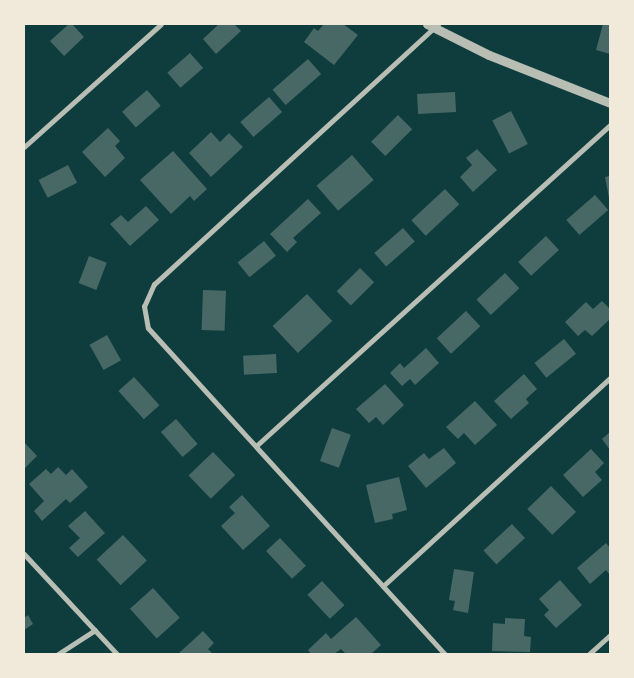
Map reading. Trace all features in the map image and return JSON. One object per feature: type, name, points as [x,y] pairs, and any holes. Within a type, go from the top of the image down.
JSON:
[{"type":"street","points":[[24,147],[161,24]]},
{"type":"street","points":[[445,654],[148,328],[144,306],[154,284],[433,25],[489,55],[610,103]]},
{"type":"street","points":[[256,446],[610,125]]},
{"type":"street","points":[[383,586],[610,378]]},
{"type":"street","points":[[24,554],[117,654]]},
{"type":"street","points":[[58,654],[95,630]]},
{"type":"street","points":[[589,654],[610,635]]},
{"type":"building","points":[[69,24],[72,24],[84,37],[64,56],[50,41]]},
{"type":"building","points":[[219,24],[234,24],[241,31],[216,54],[203,39]]},
{"type":"building","points":[[324,24],[343,24],[358,35],[334,65],[304,42],[314,28],[318,31]]},
{"type":"building","points":[[603,24],[610,24],[610,54],[596,50]]},
{"type":"building","points":[[190,53],[203,68],[180,88],[167,73]]},
{"type":"building","points":[[308,59],[321,74],[286,105],[273,90]]},
{"type":"building","points":[[147,90],[161,106],[136,127],[122,112]]},
{"type":"building","points":[[455,92],[456,112],[418,114],[417,94]]},
{"type":"building","points":[[269,97],[282,112],[253,137],[240,122]]},
{"type":"building","points":[[511,111],[528,144],[509,154],[492,121]]},
{"type":"building","points":[[398,115],[412,129],[385,156],[371,142]]},
{"type":"building","points":[[108,128],[120,141],[115,146],[125,158],[105,177],[82,152]]},
{"type":"building","points":[[211,132],[220,142],[229,133],[243,147],[211,177],[189,153]]},
{"type":"building","points":[[477,149],[497,170],[473,192],[460,177],[472,165],[466,158]]},
{"type":"building","points":[[173,151],[207,189],[194,201],[190,196],[171,214],[140,180]]},
{"type":"building","points":[[352,155],[374,180],[338,211],[317,186]]},
{"type":"building","points":[[68,165],[77,183],[48,198],[39,180]]},
{"type":"building","points":[[610,176],[610,198],[609,198],[605,177]]},
{"type":"building","points":[[445,189],[459,204],[426,236],[411,220]]},
{"type":"building","points":[[595,195],[608,210],[579,235],[566,220]]},
{"type":"building","points":[[308,199],[321,213],[293,238],[297,242],[287,252],[270,234]]},
{"type":"building","points":[[146,206],[159,220],[130,246],[110,224],[121,215],[128,222]]},
{"type":"building","points":[[403,228],[415,242],[386,267],[374,253]]},
{"type":"building","points":[[546,236],[559,250],[531,276],[518,262]]},
{"type":"building","points":[[264,241],[276,256],[250,277],[238,262]]},
{"type":"building","points":[[89,256],[107,263],[96,290],[79,283]]},
{"type":"building","points":[[360,268],[374,282],[351,305],[337,291]]},
{"type":"building","points":[[505,273],[519,288],[491,315],[476,300]]},
{"type":"building","points":[[203,290],[226,291],[225,331],[202,330]]},
{"type":"building","points":[[307,294],[332,321],[298,353],[273,326]]},
{"type":"building","points":[[602,301],[610,309],[610,319],[592,336],[585,330],[578,336],[565,322],[586,302],[593,309]]},
{"type":"building","points":[[466,311],[480,326],[451,354],[437,338]]},
{"type":"building","points":[[107,335],[121,360],[104,370],[90,345]]},
{"type":"building","points":[[564,339],[576,354],[546,378],[534,363]]},
{"type":"building","points":[[426,348],[439,363],[415,385],[410,379],[402,386],[390,373],[400,363],[404,368]]},
{"type":"building","points":[[276,354],[277,373],[244,375],[243,356]]},
{"type":"building","points":[[524,374],[537,389],[526,399],[529,403],[511,419],[494,401]]},
{"type":"building","points":[[134,377],[159,405],[144,419],[118,391]]},
{"type":"building","points":[[385,384],[404,405],[383,425],[376,417],[369,423],[356,409]]},
{"type":"building","points":[[475,401],[497,425],[475,445],[464,433],[458,439],[446,427]]},
{"type":"building","points":[[176,419],[198,444],[183,457],[161,432]]},
{"type":"building","points":[[332,428],[351,435],[339,468],[320,461]]},
{"type":"building","points":[[610,432],[610,450],[602,439]]},
{"type":"building","points":[[24,442],[37,456],[24,469]]},
{"type":"building","points":[[444,448],[456,463],[426,488],[408,466],[424,453],[429,459]]},
{"type":"building","points":[[591,449],[604,463],[595,472],[602,480],[583,497],[563,475]]},
{"type":"building","points":[[213,452],[235,475],[211,499],[189,476]]},
{"type":"building","points":[[58,467],[66,475],[72,469],[88,487],[70,503],[66,499],[42,521],[34,511],[44,501],[29,484],[46,469],[51,474]]},
{"type":"building","points":[[399,477],[407,510],[392,514],[393,519],[375,523],[366,485]]},
{"type":"building","points":[[551,486],[576,512],[552,535],[527,509]]},
{"type":"building","points":[[242,495],[270,526],[243,550],[221,526],[235,513],[229,507]]},
{"type":"building","points":[[85,511],[105,533],[78,557],[69,548],[80,538],[68,526]]},
{"type":"building","points":[[512,524],[525,538],[496,564],[483,551]]},
{"type":"building","points":[[123,535],[147,561],[121,585],[97,560]]},
{"type":"building","points":[[280,538],[306,566],[292,579],[266,551]]},
{"type":"building","points":[[606,543],[610,548],[610,575],[606,570],[590,584],[577,568]]},
{"type":"building","points":[[454,569],[474,572],[468,613],[453,610],[455,601],[449,600]]},
{"type":"building","points":[[560,580],[582,605],[556,628],[544,615],[549,610],[539,599]]},
{"type":"building","points":[[322,581],[345,605],[330,619],[307,595]]},
{"type":"building","points":[[153,588],[180,618],[157,638],[130,609]]},
{"type":"building","points":[[28,615],[33,624],[24,630],[24,618]]},
{"type":"building","points":[[356,617],[381,645],[371,654],[346,654],[341,649],[334,654],[311,654],[308,650],[326,633],[331,639]]},
{"type":"building","points":[[505,618],[525,619],[524,636],[531,637],[530,652],[492,651],[493,623],[505,624]]},
{"type":"building","points":[[203,631],[214,643],[208,649],[213,654],[178,654]]}]
